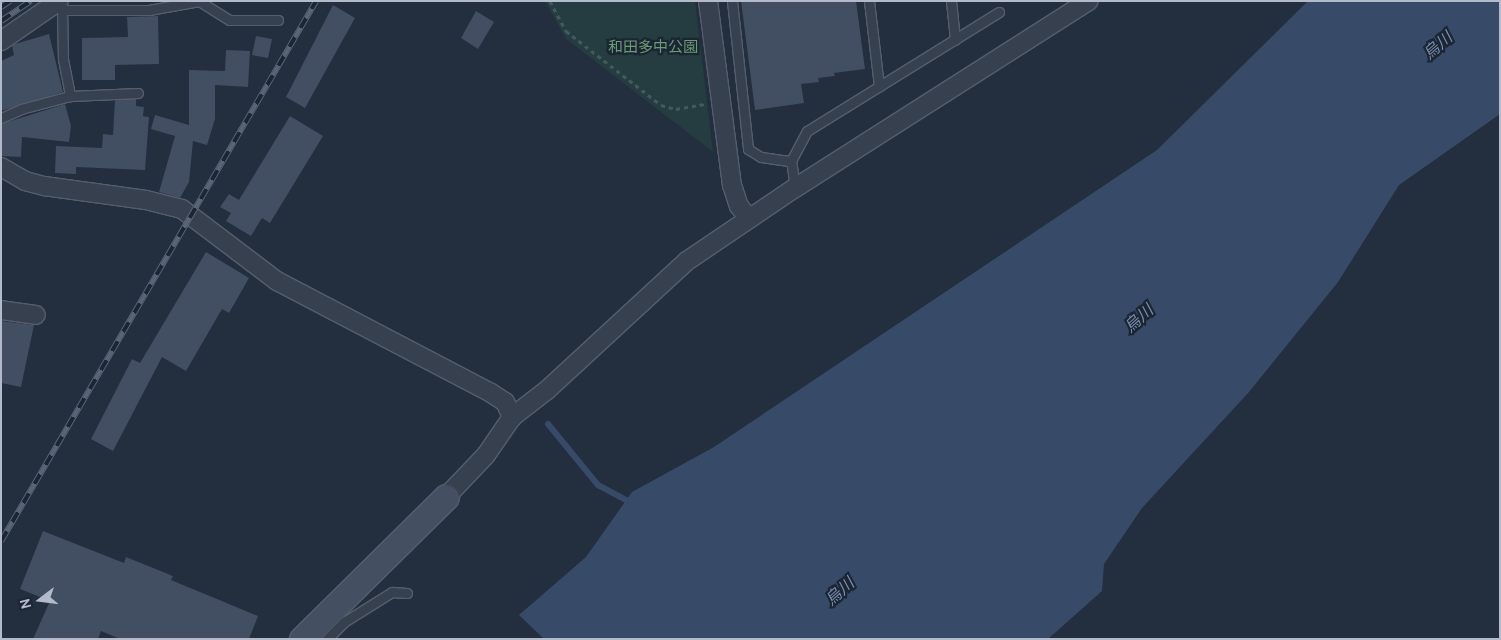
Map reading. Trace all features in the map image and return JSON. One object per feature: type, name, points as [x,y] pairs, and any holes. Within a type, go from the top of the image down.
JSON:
[{"type":"street","points":[[708,1],[732,185],[739,206],[749,218]]},
{"type":"street","points":[[302,639],[486,455],[512,417],[547,390],[687,262],[795,188],[1088,1]]},
{"type":"street","points":[[1,41],[60,4]]},
{"type":"street","points":[[1,167],[25,181],[44,186],[146,200],[182,209],[277,281],[491,393],[505,402],[512,417]]},
{"type":"street","points":[[1,310],[36,315]]},
{"type":"lane","points":[[70,96],[63,59],[60,4],[149,10],[198,1],[230,20],[278,20]]},
{"type":"lane","points":[[732,1],[748,149],[761,157],[791,161]]},
{"type":"lane","points":[[869,1],[879,86]]},
{"type":"lane","points":[[951,1],[955,40]]},
{"type":"lane","points":[[795,188],[791,161],[807,131],[998,12]]},
{"type":"lane","points":[[1,118],[20,109],[70,96],[138,92]]},
{"type":"lane","points":[[327,639],[344,622],[392,592],[406,593]]},
{"type":"path","points":[[550,1],[566,31],[661,105],[676,110],[711,103]]},
{"type":"green space","name":"和田多中公園","points":[[545,1],[695,1],[713,152],[566,39]]},
{"type":"water","name":"烏川","points":[[1308,1],[1500,1],[1500,114],[1399,185],[1338,282],[1249,392],[1142,508],[1104,564],[1102,591],[1048,639],[544,639],[519,615],[586,557],[632,492],[714,447],[1157,150]]},
{"type":"building","points":[[741,1],[856,1],[865,69],[834,73],[835,76],[818,78],[819,82],[801,84],[804,103],[755,110]]},
{"type":"building","points":[[333,5],[355,18],[305,108],[286,97]]},
{"type":"building","points":[[476,11],[494,22],[478,49],[461,38]]},
{"type":"building","points":[[158,16],[159,64],[115,65],[115,80],[82,80],[82,38],[128,37],[127,17]]},
{"type":"building","points":[[49,34],[63,92],[1,111],[1,61],[14,55],[12,46],[15,44]]},
{"type":"building","points":[[256,36],[272,39],[268,58],[252,55]]},
{"type":"building","points":[[226,50],[250,51],[248,87],[215,85],[215,119],[207,145],[193,141],[189,182],[180,198],[159,192],[175,136],[151,129],[155,115],[189,125],[189,70],[225,71]]},
{"type":"building","points":[[136,99],[136,106],[144,107],[143,116],[149,117],[145,170],[76,167],[76,174],[55,173],[56,146],[102,148],[103,134],[113,135],[115,100]]},
{"type":"building","points":[[65,104],[71,126],[69,142],[22,137],[21,157],[1,156],[1,124]]},
{"type":"building","points":[[290,116],[323,136],[270,223],[262,218],[251,236],[226,221],[231,213],[220,207],[229,194],[239,200]]},
{"type":"building","points":[[206,252],[249,278],[229,313],[222,309],[186,371],[162,357],[113,451],[91,439],[132,359],[140,363]]},
{"type":"building","points":[[1,321],[34,325],[21,387],[1,383]]},
{"type":"building","points":[[43,531],[124,563],[126,557],[173,576],[171,580],[258,616],[249,639],[120,639],[101,631],[98,639],[33,639],[50,601],[20,589]]},
{"type":"waterway","points":[[548,424],[598,485],[633,504]]},
{"type":"railway","points":[[1,7],[10,1]]},
{"type":"railway","points":[[1,21],[31,1]]},
{"type":"railway","points":[[1,541],[316,1]]}]
